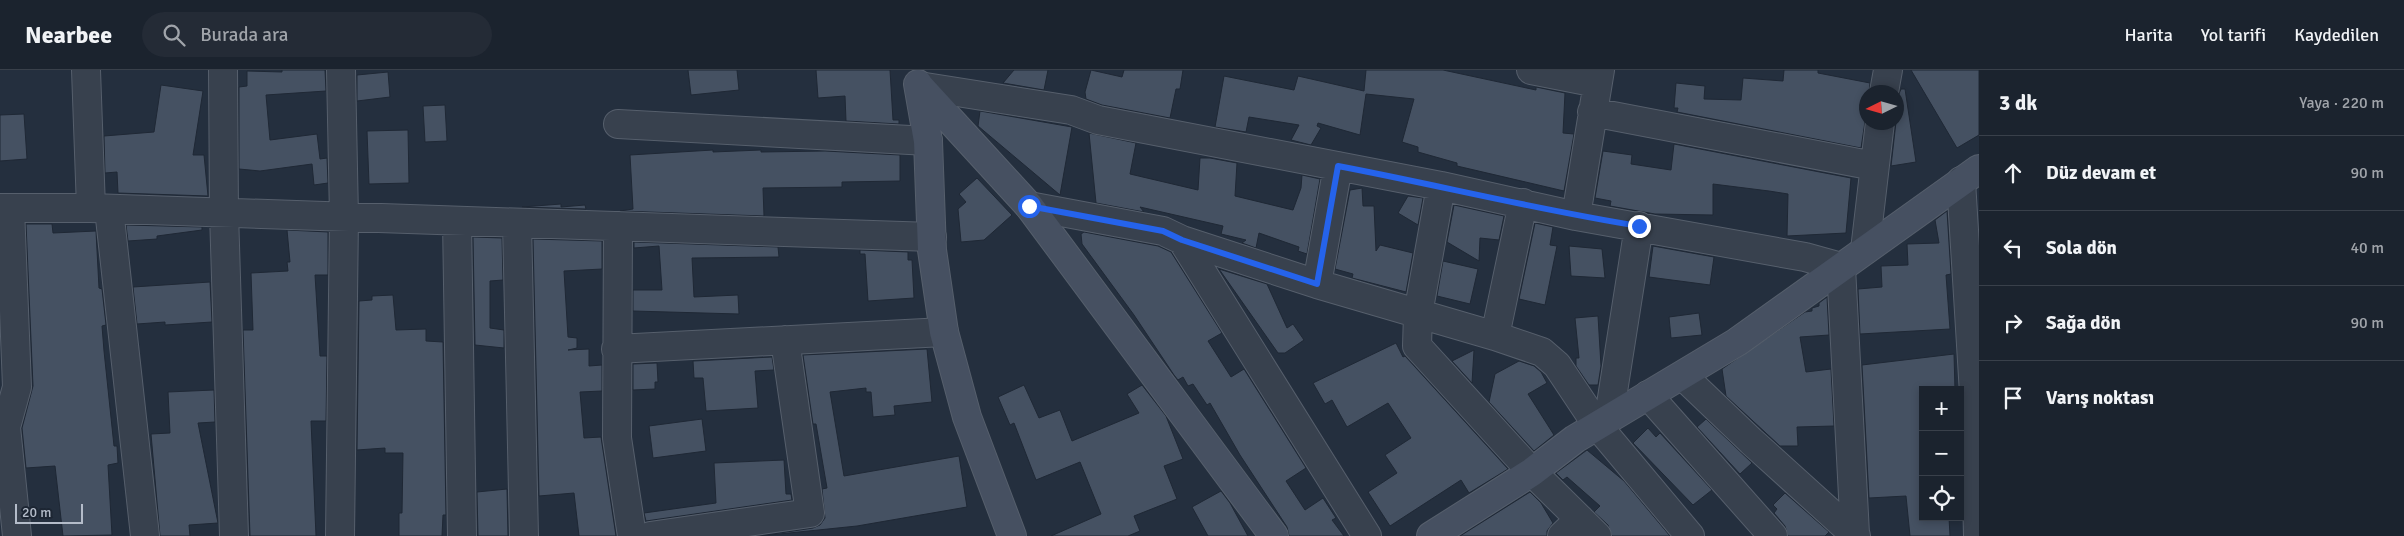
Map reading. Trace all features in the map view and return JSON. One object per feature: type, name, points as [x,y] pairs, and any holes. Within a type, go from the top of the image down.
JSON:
[{"type":"main road","points":[[918,78],[928,141],[932,237],[944,332],[967,417],[1012,536]]},
{"type":"main road","points":[[918,78],[1029,206],[1274,536]]},
{"type":"main road","points":[[1432,536],[1532,472],[1603,421],[1683,376],[1736,342],[1970,175]]},
{"type":"street","points":[[86,70],[100,209],[145,536]]},
{"type":"street","points":[[223,70],[224,213],[234,536]]},
{"type":"street","points":[[340,536],[344,217],[342,70]]},
{"type":"street","points":[[1531,70],[1599,76],[1576,216]]},
{"type":"street","points":[[1885,85],[1888,70]]},
{"type":"street","points":[[918,78],[1071,110],[1098,120],[1441,186],[1576,216],[1805,257],[1841,267],[1855,535]]},
{"type":"street","points":[[1592,112],[1874,166]]},
{"type":"street","points":[[618,124],[928,141]]},
{"type":"street","points":[[1865,250],[1879,130]]},
{"type":"street","points":[[1317,284],[1338,166]]},
{"type":"street","points":[[1970,175],[1978,536]]},
{"type":"street","points":[[1441,186],[1418,314],[1417,346],[1532,472],[1579,530]]},
{"type":"street","points":[[1495,336],[1522,203]]},
{"type":"street","points":[[1029,206],[1163,231],[1182,240],[1317,284],[1495,336],[1551,358],[1603,421],[1690,536]]},
{"type":"street","points":[[16,536],[6,427],[17,387],[5,208],[100,209],[932,237]]},
{"type":"street","points":[[457,221],[462,536]]},
{"type":"street","points":[[517,223],[524,536]]},
{"type":"street","points":[[618,226],[617,438],[632,536]]},
{"type":"street","points":[[1603,421],[1639,226]]},
{"type":"street","points":[[1182,240],[1367,536]]},
{"type":"street","points":[[616,349],[944,332]]},
{"type":"street","points":[[650,536],[810,513],[785,340]]},
{"type":"street","points":[[1683,376],[1751,441],[1855,535]]},
{"type":"street","points":[[1648,395],[1772,536]]},
{"type":"building","points":[[282,70],[325,70],[326,91],[266,95],[270,140],[317,134],[320,159],[327,158],[328,183],[314,185],[312,164],[260,171],[239,169],[239,87],[247,86],[247,71],[282,72]]},
{"type":"building","points":[[688,70],[737,70],[739,90],[691,95]]},
{"type":"building","points":[[816,70],[890,70],[893,120],[899,120],[899,124],[846,121],[845,96],[818,98]]},
{"type":"building","points":[[1014,70],[1048,70],[1044,90],[1003,83]]},
{"type":"building","points":[[1091,70],[1122,77],[1124,70],[1183,70],[1180,89],[1176,89],[1170,118],[1102,105],[1086,99],[1085,92]]},
{"type":"building","points":[[1366,70],[1443,70],[1536,90],[1536,87],[1565,93],[1563,133],[1574,134],[1564,191],[1457,166],[1457,163],[1418,152],[1418,147],[1402,142],[1414,99],[1366,94],[1360,135],[1318,123],[1317,126],[1321,128],[1311,145],[1291,140],[1299,125],[1249,117],[1246,132],[1215,127],[1224,76],[1294,90],[1298,76],[1364,91]]},
{"type":"building","points":[[1784,70],[1818,70],[1818,73],[1870,83],[1870,85],[1859,85],[1859,130],[1864,130],[1861,148],[1677,112],[1678,108],[1674,108],[1676,83],[1705,86],[1704,99],[1741,100],[1743,78],[1783,81]]},
{"type":"building","points":[[1911,70],[1979,70],[1979,135],[1957,148]]},
{"type":"building","points":[[388,72],[390,97],[357,101],[357,75]]},
{"type":"building","points":[[161,85],[203,91],[193,155],[204,155],[208,196],[118,193],[117,172],[105,173],[104,136],[154,132]]},
{"type":"building","points":[[1905,89],[1916,162],[1891,166],[1895,130],[1904,130]]},
{"type":"building","points":[[445,105],[447,141],[425,142],[423,106]]},
{"type":"building","points":[[980,111],[1072,127],[1060,195],[978,126]]},
{"type":"building","points":[[24,114],[27,159],[0,161],[0,115]]},
{"type":"building","points":[[408,130],[409,183],[369,184],[367,131]]},
{"type":"building","points":[[1089,133],[1136,143],[1130,174],[1198,190],[1200,158],[1237,163],[1235,196],[1293,210],[1301,188],[1302,175],[1320,179],[1307,254],[1298,251],[1299,247],[1259,233],[1256,248],[1242,243],[1246,240],[1221,234],[1223,226],[1140,207],[1144,212],[1096,203]]},
{"type":"building","points":[[1674,144],[1851,178],[1846,233],[1787,236],[1788,194],[1769,191],[1713,184],[1713,215],[1655,214],[1610,206],[1611,201],[1595,198],[1603,151],[1632,155],[1631,164],[1671,170]]},
{"type":"building","points":[[713,150],[713,152],[761,150],[761,152],[825,151],[900,155],[900,181],[842,182],[842,187],[763,188],[764,216],[620,211],[633,209],[630,155]]},
{"type":"building","points":[[977,178],[1012,215],[984,240],[961,242],[958,209],[966,202],[959,194]]},
{"type":"building","points":[[1362,188],[1363,206],[1374,206],[1376,251],[1380,245],[1413,253],[1406,292],[1352,278],[1353,274],[1335,269],[1350,190]]},
{"type":"building","points":[[1408,196],[1423,198],[1418,225],[1398,213]]},
{"type":"building","points":[[561,204],[561,207],[585,205],[586,209],[522,207]]},
{"type":"building","points":[[1454,205],[1504,216],[1499,240],[1480,238],[1479,261],[1447,242]]},
{"type":"building","points":[[1947,211],[1951,274],[1946,275],[1950,329],[1860,334],[1858,289],[1882,287],[1881,266],[1908,265],[1907,244],[1939,243],[1935,220]]},
{"type":"building","points":[[1535,223],[1553,227],[1550,245],[1557,246],[1545,305],[1519,299]]},
{"type":"building","points":[[26,224],[52,224],[53,233],[96,231],[99,288],[102,289],[106,325],[102,326],[104,351],[114,446],[117,446],[118,463],[108,465],[112,535],[63,536],[55,466],[26,468],[22,428],[33,386]]},
{"type":"building","points":[[126,225],[202,227],[202,230],[157,236],[157,239],[128,241]]},
{"type":"building","points":[[287,230],[328,232],[328,275],[315,275],[320,356],[327,356],[326,421],[311,421],[316,536],[250,536],[243,330],[253,330],[251,273],[288,271],[287,262],[290,262]]},
{"type":"building","points":[[1084,232],[1158,246],[1171,252],[1222,333],[1208,341],[1231,377],[1244,369],[1306,468],[1286,481],[1305,510],[1323,498],[1336,518],[1332,520],[1344,536],[1289,536],[1287,527],[1240,455],[1210,403],[1207,405],[1193,384],[1188,386],[1183,377],[1178,380],[1174,375],[1134,315],[1082,244],[1081,234]]},
{"type":"building","points":[[473,237],[502,238],[503,280],[490,281],[490,328],[504,330],[504,348],[475,345]]},
{"type":"building","points":[[533,239],[602,241],[602,269],[564,271],[568,337],[577,338],[577,348],[568,350],[589,349],[589,366],[602,365],[602,391],[580,392],[584,438],[601,437],[616,536],[579,536],[574,493],[539,496]]},
{"type":"building","points":[[634,242],[778,247],[779,257],[692,258],[694,297],[738,295],[739,314],[633,311],[633,290],[662,290],[659,246],[634,248]]},
{"type":"building","points":[[1569,246],[1602,249],[1605,278],[1571,276]]},
{"type":"building","points":[[1653,246],[1714,257],[1710,285],[1649,277]]},
{"type":"building","points":[[860,250],[908,252],[908,260],[912,260],[914,298],[868,301],[865,254],[860,254]]},
{"type":"building","points":[[1443,261],[1478,269],[1470,304],[1437,296]]},
{"type":"building","points":[[1219,269],[1267,284],[1287,328],[1293,324],[1304,340],[1285,353],[1278,353]]},
{"type":"building","points":[[210,282],[212,322],[165,325],[165,322],[137,324],[133,287]]},
{"type":"building","points":[[393,295],[396,330],[426,329],[426,341],[443,342],[446,515],[443,515],[442,536],[399,536],[399,513],[402,513],[403,453],[385,453],[385,448],[357,450],[359,301],[372,300],[372,296]]},
{"type":"building","points":[[1827,297],[1829,335],[1800,337],[1806,372],[1831,369],[1834,426],[1797,427],[1798,446],[1780,446],[1726,396],[1722,369],[1805,312],[1812,311],[1812,308],[1819,306],[1819,303]]},
{"type":"building","points":[[1699,313],[1702,335],[1671,338],[1669,317]]},
{"type":"building","points":[[1598,316],[1601,366],[1598,385],[1589,385],[1576,366],[1576,358],[1579,358],[1575,318]]},
{"type":"building","points":[[1396,343],[1403,357],[1405,356],[1508,469],[1469,493],[1461,480],[1390,526],[1368,492],[1397,473],[1385,455],[1411,438],[1388,403],[1347,427],[1332,400],[1325,404],[1313,383]]},
{"type":"building","points":[[927,349],[932,402],[894,406],[895,415],[873,417],[871,392],[866,392],[866,388],[830,392],[844,476],[959,456],[967,507],[857,526],[760,536],[813,528],[820,525],[825,518],[822,489],[827,488],[816,424],[813,424],[803,355]]},
{"type":"building","points":[[1474,350],[1472,383],[1452,361]]},
{"type":"building","points":[[1954,354],[1955,386],[1919,386],[1919,521],[1949,521],[1950,536],[1910,536],[1906,496],[1869,498],[1862,365]]},
{"type":"building","points":[[772,357],[774,370],[755,371],[758,408],[706,411],[703,378],[694,378],[693,361]]},
{"type":"building","points":[[1519,361],[1534,366],[1541,372],[1547,383],[1528,394],[1554,435],[1534,451],[1489,402],[1495,374]]},
{"type":"building","points":[[657,363],[658,382],[655,382],[655,389],[633,390],[633,364]]},
{"type":"building","points":[[1024,385],[1039,418],[1060,410],[1072,441],[1139,413],[1127,394],[1142,385],[1166,416],[1183,459],[1164,466],[1177,499],[1134,516],[1140,531],[1128,536],[1051,536],[1101,514],[1080,462],[1036,480],[1014,423],[1010,425],[998,397]]},
{"type":"building","points":[[214,390],[215,422],[198,423],[218,523],[189,525],[190,536],[160,536],[151,434],[170,433],[168,392]]},
{"type":"building","points":[[702,419],[706,451],[653,458],[649,426]]},
{"type":"building","points":[[1706,419],[1752,463],[1740,474],[1697,427]]},
{"type":"building","points":[[1648,428],[1656,437],[1660,433],[1712,490],[1693,505],[1633,443]]},
{"type":"building","points":[[1587,450],[1624,481],[1670,536],[1612,536],[1608,525],[1594,512],[1600,506],[1567,477],[1563,480],[1556,473]]},
{"type":"building","points":[[784,460],[786,494],[791,494],[792,500],[646,521],[644,513],[716,503],[714,463]]},
{"type":"building","points":[[507,489],[508,536],[478,536],[477,492]]},
{"type":"building","points":[[1221,491],[1230,503],[1248,536],[1208,536],[1192,507]]},
{"type":"building","points":[[1530,492],[1541,503],[1553,523],[1547,531],[1547,536],[1460,536]]},
{"type":"building","points":[[1785,493],[1829,532],[1825,536],[1788,536],[1785,526],[1774,513],[1777,509],[1773,505]]},
{"type":"route","points":[[1029,206],[1163,231],[1182,240],[1317,284],[1338,166],[1522,203],[1576,216],[1639,226]]}]
